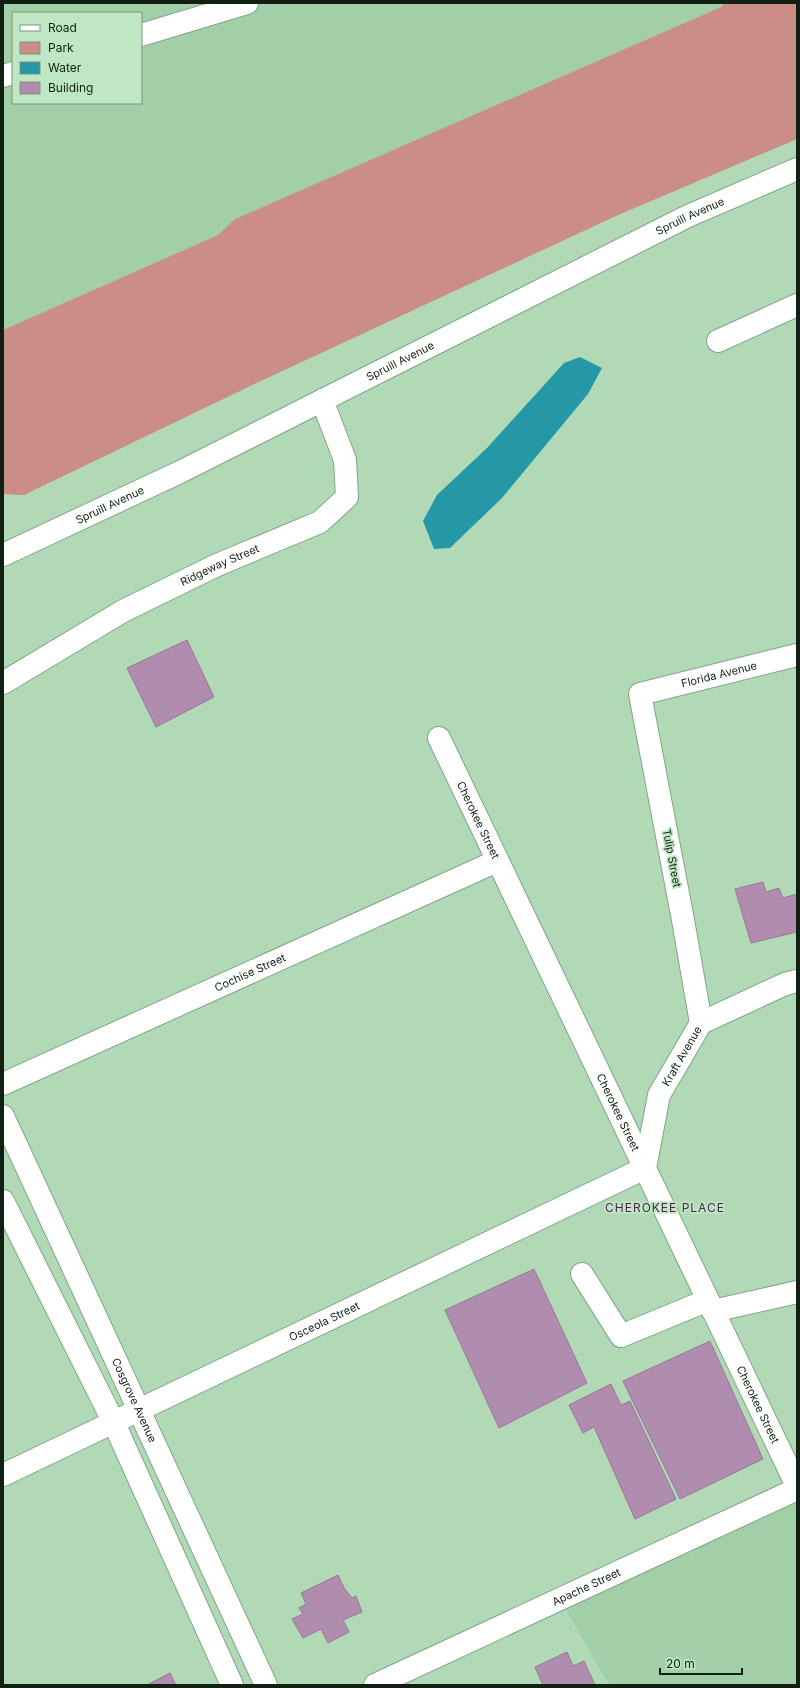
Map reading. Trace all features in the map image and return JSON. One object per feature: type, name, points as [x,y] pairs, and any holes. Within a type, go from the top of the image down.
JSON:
[{"type":"street","points":[[142,35],[247,3]]},
{"type":"street","name":"Spruill Avenue","points":[[3,555],[180,472],[688,216],[797,169]]},
{"type":"street","points":[[718,341],[797,306]]},
{"type":"street","name":"Ridgeway Street","points":[[3,683],[123,611],[218,565],[320,522],[347,496],[345,460],[322,400]]},
{"type":"street","name":"Florida Avenue","points":[[640,694],[797,655]]},
{"type":"street","name":"Tulip Street","points":[[640,694],[684,920],[701,1023]]},
{"type":"street","name":"Cherokee Street","points":[[438,738],[797,1488]]},
{"type":"street","name":"Cochise Street","points":[[3,1084],[497,860]]},
{"type":"street","name":"Kraft Avenue","points":[[645,1168],[659,1095],[701,1023],[785,984],[797,981]]},
{"type":"street","name":"Cosgrove Avenue","points":[[3,1116],[266,1685]]},
{"type":"street","name":"Osceola Street","points":[[3,1475],[139,1408],[645,1168]]},
{"type":"street","points":[[3,1201],[113,1421],[232,1685]]},
{"type":"street","points":[[582,1274],[621,1336],[710,1306],[797,1292]]},
{"type":"street","name":"Apache Street","points":[[375,1685],[797,1488]]},
{"type":"shaded area","points":[[3,3],[724,3],[721,7],[235,219],[218,235],[3,330]]},
{"type":"shaded area","points":[[797,1489],[797,1685],[609,1685],[562,1603]]},
{"type":"green space","points":[[724,3],[797,3],[797,139],[616,216],[263,380],[24,495],[3,494],[3,330],[218,235],[235,219],[721,7]]},
{"type":"water","points":[[580,357],[602,368],[588,394],[502,498],[450,548],[434,549],[423,521],[437,495],[487,448],[564,363]]},
{"type":"building","points":[[187,640],[214,697],[156,727],[127,668]]},
{"type":"building","points":[[763,882],[766,892],[779,888],[783,898],[797,894],[797,932],[751,943],[735,889]]},
{"type":"building","points":[[534,1269],[587,1383],[499,1428],[445,1310]]},
{"type":"building","points":[[710,1341],[763,1459],[680,1499],[623,1381]]},
{"type":"building","points":[[611,1384],[621,1405],[630,1401],[676,1499],[635,1519],[594,1427],[583,1433],[569,1405]]},
{"type":"building","points":[[338,1575],[344,1588],[352,1598],[356,1596],[362,1612],[343,1620],[349,1632],[328,1643],[321,1629],[303,1638],[292,1619],[303,1614],[299,1608],[306,1604],[301,1593]]},
{"type":"building","points":[[567,1652],[573,1666],[584,1661],[595,1685],[543,1685],[535,1667]]},
{"type":"building","points":[[170,1673],[176,1685],[147,1685]]},
{"type":"district","name":"CHEROKEE PLACE","points":[[665,1208]]}]
